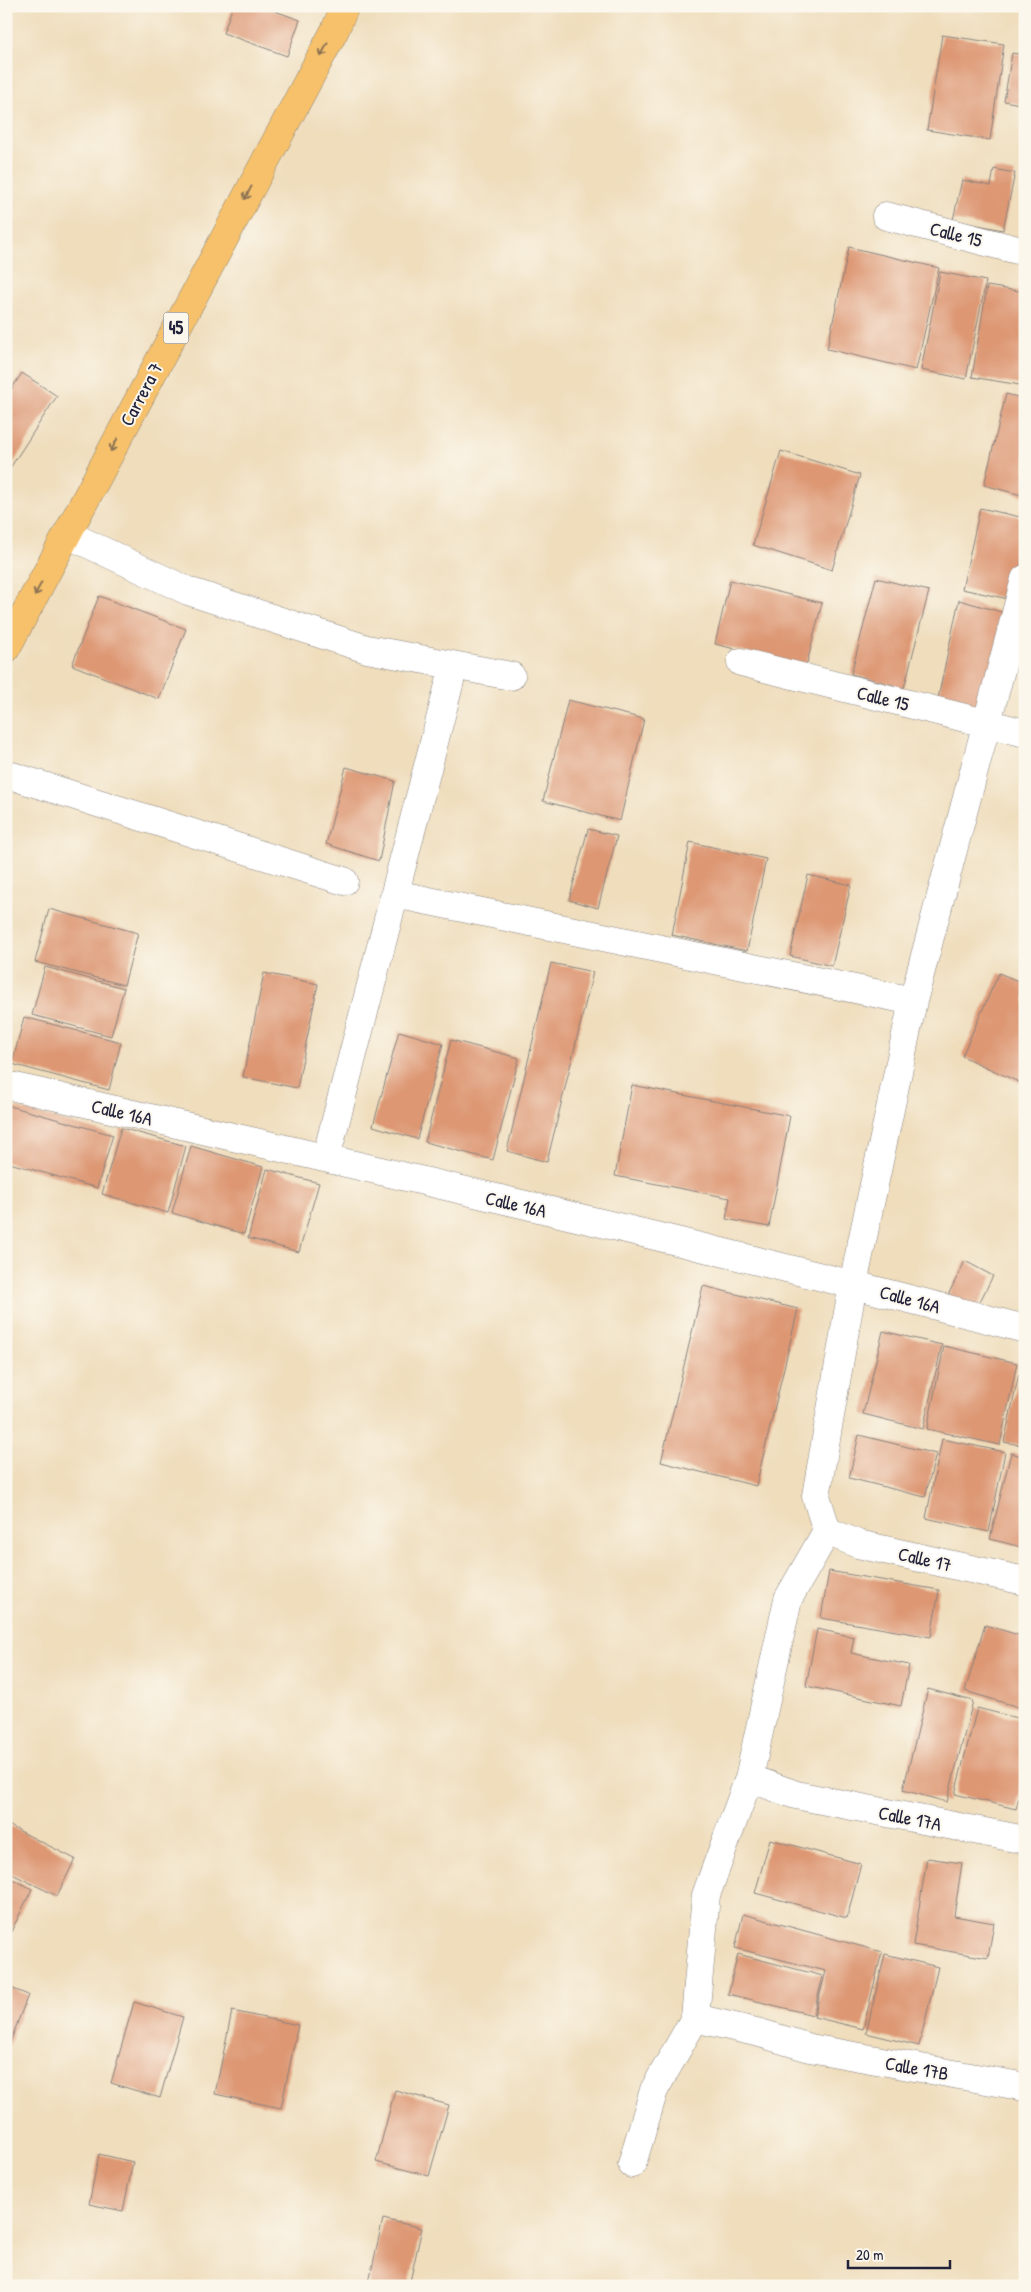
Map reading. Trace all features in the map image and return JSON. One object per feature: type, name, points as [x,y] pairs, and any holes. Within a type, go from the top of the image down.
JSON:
[{"type":"main road","name":"Carrera 7","points":[[6,649],[346,6]]},
{"type":"street","name":"Calle 15","points":[[886,216],[1025,252]]},
{"type":"street","points":[[67,534],[188,591],[367,650],[510,676]]},
{"type":"street","points":[[632,2164],[654,2090],[695,2018],[706,1895],[749,1778],[788,1599],[827,1531],[816,1496],[853,1284],[913,1001],[1025,580]]},
{"type":"street","name":"Calle 15","points":[[741,662],[1025,733]]},
{"type":"street","points":[[326,1158],[450,681]]},
{"type":"street","points":[[6,774],[344,881]]},
{"type":"street","points":[[395,894],[913,1001]]},
{"type":"street","name":"Calle 16A","points":[[6,1085],[326,1158],[853,1284],[1025,1329]]},
{"type":"street","name":"Calle 17","points":[[827,1531],[858,1544],[1025,1581]]},
{"type":"street","name":"Calle 17A","points":[[749,1778],[796,1796],[1025,1840]]},
{"type":"street","name":"Calle 17B","points":[[695,2018],[760,2032],[810,2048],[1025,2087]]},
{"type":"building","points":[[233,6],[261,6],[300,20],[287,56],[223,33]]},
{"type":"building","points":[[942,35],[1004,44],[990,140],[927,130]]},
{"type":"building","points":[[1012,53],[1025,55],[1025,105],[1004,101]]},
{"type":"building","points":[[994,169],[1015,173],[1003,230],[953,220],[962,180],[991,186]]},
{"type":"building","points":[[849,247],[939,268],[916,370],[827,349]]},
{"type":"building","points":[[940,272],[986,281],[966,379],[921,370]]},
{"type":"building","points":[[987,286],[1025,292],[1025,358],[1020,385],[972,377]]},
{"type":"building","points":[[22,373],[57,396],[10,468],[6,466],[6,397]]},
{"type":"building","points":[[1006,394],[1025,399],[1025,496],[984,485]]},
{"type":"building","points":[[781,451],[860,475],[832,570],[753,545]]},
{"type":"building","points":[[980,508],[1025,518],[1025,545],[1013,600],[962,589]]},
{"type":"building","points":[[876,578],[929,591],[904,688],[851,674]]},
{"type":"building","points":[[730,580],[822,603],[806,667],[715,644]]},
{"type":"building","points":[[99,596],[186,629],[159,699],[72,665]]},
{"type":"building","points":[[959,600],[1005,613],[981,716],[937,703]]},
{"type":"building","points":[[568,700],[644,719],[620,821],[543,801]]},
{"type":"building","points":[[346,767],[395,781],[379,861],[326,844]]},
{"type":"building","points":[[588,829],[617,836],[598,908],[569,900]]},
{"type":"building","points":[[690,842],[766,859],[747,951],[672,935]]},
{"type":"building","points":[[808,875],[851,885],[832,966],[790,956]]},
{"type":"building","points":[[49,909],[138,933],[124,985],[35,962]]},
{"type":"building","points":[[551,963],[593,972],[547,1162],[507,1151]]},
{"type":"building","points":[[45,967],[124,988],[111,1036],[32,1015]]},
{"type":"building","points":[[264,973],[318,984],[297,1088],[243,1077]]},
{"type":"building","points":[[999,973],[1025,984],[1025,1085],[962,1056]]},
{"type":"building","points":[[24,1017],[121,1042],[109,1090],[12,1064]]},
{"type":"building","points":[[399,1031],[443,1044],[417,1139],[373,1126]]},
{"type":"building","points":[[451,1040],[519,1058],[493,1160],[425,1142]]},
{"type":"building","points":[[632,1085],[790,1116],[769,1227],[726,1219],[730,1198],[615,1176]]},
{"type":"building","points":[[6,1105],[113,1135],[97,1188],[6,1162]]},
{"type":"building","points":[[121,1128],[186,1146],[168,1213],[102,1194]]},
{"type":"building","points":[[191,1146],[263,1167],[244,1234],[172,1213]]},
{"type":"building","points":[[267,1169],[319,1183],[299,1252],[248,1238]]},
{"type":"building","points":[[965,1261],[993,1276],[976,1309],[948,1295]]},
{"type":"building","points":[[703,1286],[798,1309],[756,1486],[661,1462]]},
{"type":"building","points":[[883,1331],[942,1345],[923,1429],[863,1414]]},
{"type":"building","points":[[944,1346],[1017,1363],[1000,1445],[927,1429]]},
{"type":"building","points":[[1019,1374],[1025,1375],[1025,1446],[1004,1442]]},
{"type":"building","points":[[859,1435],[936,1454],[925,1497],[849,1478]]},
{"type":"building","points":[[942,1439],[1005,1452],[989,1532],[926,1518]]},
{"type":"building","points":[[1011,1453],[1025,1457],[1025,1548],[990,1539]]},
{"type":"building","points":[[829,1571],[939,1590],[931,1637],[821,1618]]},
{"type":"building","points":[[985,1625],[1025,1637],[1025,1709],[965,1691]]},
{"type":"building","points":[[817,1629],[854,1637],[851,1653],[909,1665],[901,1706],[806,1686]]},
{"type":"building","points":[[928,1689],[973,1701],[947,1802],[903,1790]]},
{"type":"building","points":[[977,1708],[1025,1720],[1025,1773],[1016,1809],[955,1794]]},
{"type":"building","points":[[6,1824],[75,1859],[57,1896],[6,1871]]},
{"type":"building","points":[[770,1839],[861,1864],[847,1918],[755,1893]]},
{"type":"building","points":[[927,1858],[962,1863],[954,1916],[994,1923],[988,1958],[913,1945]]},
{"type":"building","points":[[6,1876],[32,1889],[6,1942]]},
{"type":"building","points":[[743,1914],[882,1952],[863,2029],[814,2017],[826,1971],[735,1948]]},
{"type":"building","points":[[738,1954],[823,1976],[813,2015],[728,1994]]},
{"type":"building","points":[[885,1954],[938,1967],[919,2046],[866,2033]]},
{"type":"building","points":[[6,1986],[28,1995],[6,2053]]},
{"type":"building","points":[[134,2002],[183,2017],[160,2098],[111,2083]]},
{"type":"building","points":[[232,2011],[298,2025],[281,2108],[215,2094]]},
{"type":"building","points":[[395,2090],[449,2105],[429,2176],[376,2162]]},
{"type":"building","points":[[99,2154],[133,2162],[123,2211],[89,2204]]},
{"type":"building","points":[[383,2219],[422,2228],[409,2286],[368,2286]]}]
